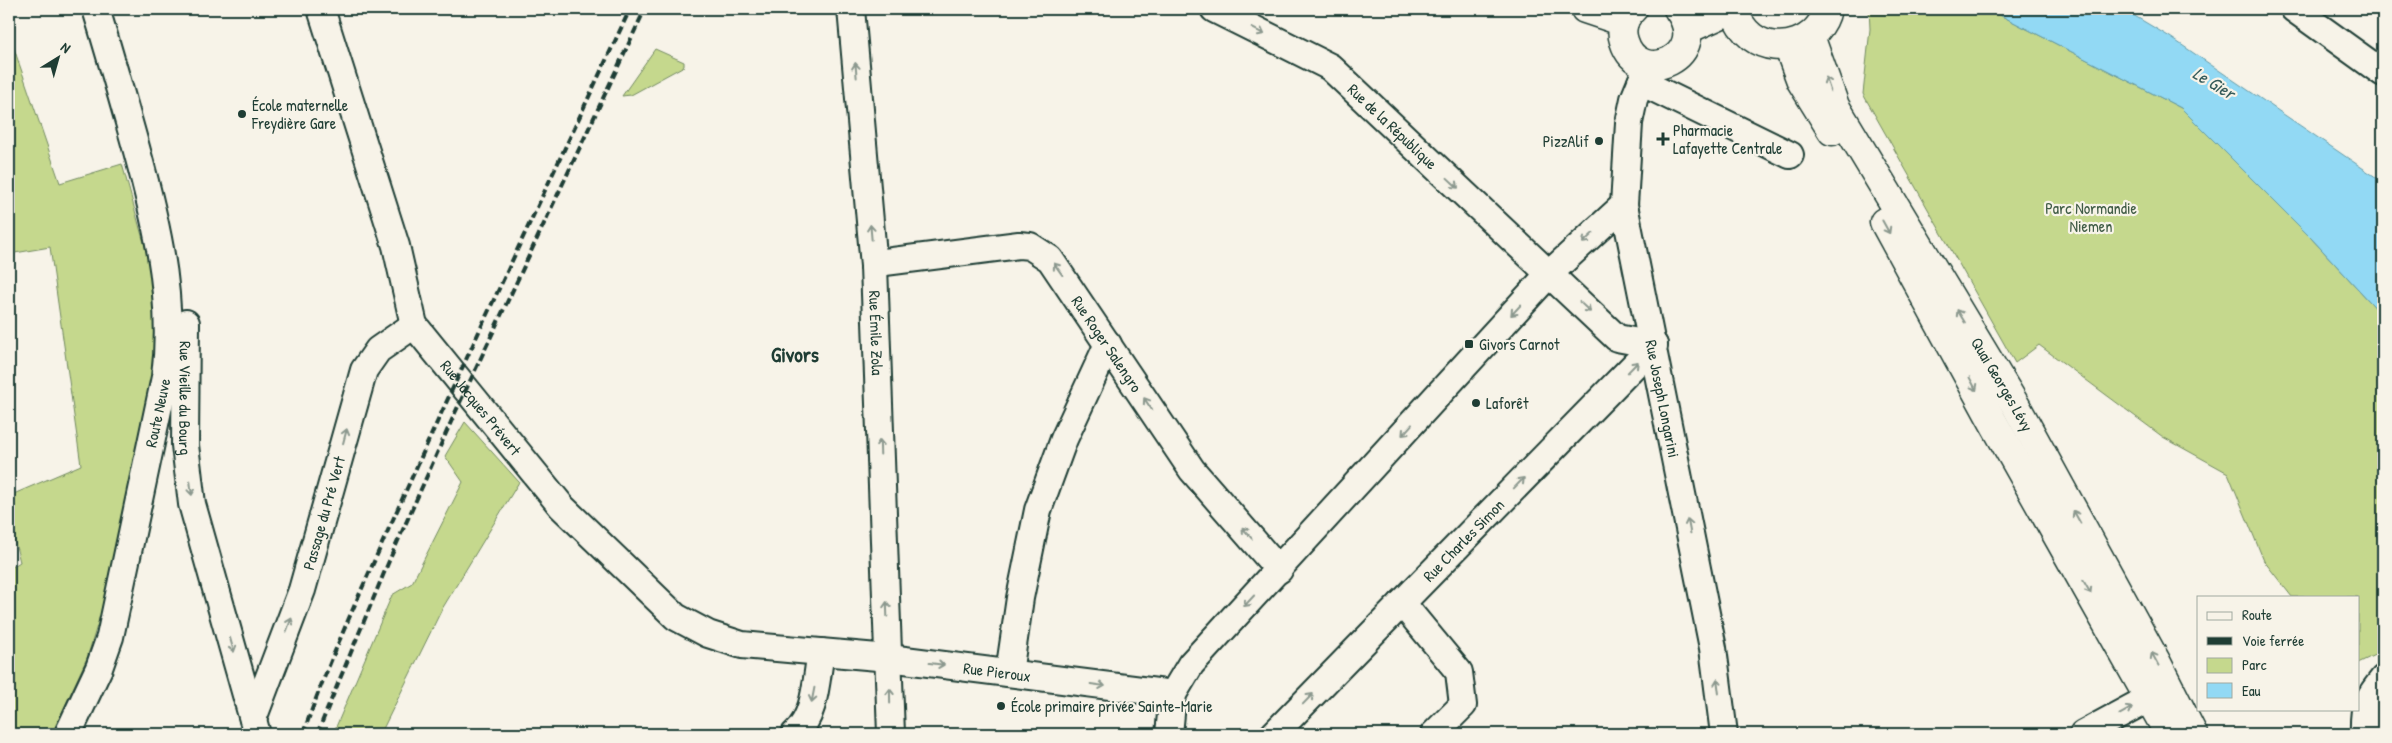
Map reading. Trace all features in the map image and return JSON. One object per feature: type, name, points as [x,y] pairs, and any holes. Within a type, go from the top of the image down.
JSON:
[{"type":"main road","points":[[1584,9],[1628,15],[1622,36],[1626,49],[1636,59],[1645,73],[1672,61],[1681,52],[1687,41],[1683,19],[1733,9],[1740,26],[1753,38],[1770,45],[1799,41],[1819,26],[1827,9]]},
{"type":"main road","name":"Quai Georges Lévy","points":[[1799,41],[1801,81],[1845,153],[1992,420],[2159,692],[2193,734]]},
{"type":"main road","name":"Quai Georges Lévy","points":[[2159,692],[2169,734]]},
{"type":"street","name":"Rue Vieille du Bourg","points":[[96,9],[119,85],[138,105],[169,215],[186,311],[185,445],[192,504],[255,727]]},
{"type":"street","name":"Rue Jacques Prévert","points":[[321,9],[396,246],[414,325],[562,507],[676,617],[708,634],[742,645],[821,652]]},
{"type":"street","name":"Rue Émile Zola","points":[[851,9],[874,266],[891,734]]},
{"type":"street","name":"Rue de la République","points":[[1214,9],[1330,67],[1617,338],[1654,345]]},
{"type":"street","points":[[2294,9],[2324,18],[2383,73]]},
{"type":"street","points":[[1645,73],[1790,155]]},
{"type":"street","name":"Rue Joseph Longarini","points":[[1645,73],[1634,99],[1629,123],[1624,205],[1654,345],[1713,648],[1724,734]]},
{"type":"street","name":"Route Neuve","points":[[68,734],[99,668],[110,637],[165,378],[168,352],[165,280],[146,181],[119,85]]},
{"type":"street","points":[[1169,734],[1173,694],[1191,664],[1549,274],[1624,205]]},
{"type":"street","name":"Rue Roger Salengro","points":[[874,266],[885,262],[1019,245],[1030,246],[1050,259],[1192,470],[1279,570]]},
{"type":"street","name":"Passage du Pré Vert","points":[[255,727],[302,590],[352,406],[364,370],[378,350],[414,325]]},
{"type":"street","points":[[1009,673],[1020,598],[1038,510],[1064,439],[1108,344]]},
{"type":"street","name":"Rue Charles Simon","points":[[1274,734],[1654,345]]},
{"type":"street","points":[[1402,603],[1459,672],[1463,705],[1434,734]]},
{"type":"street","points":[[795,734],[804,724],[810,711],[821,652]]},
{"type":"street","name":"Rue Pieroux","points":[[821,652],[889,658],[1173,694]]},
{"type":"street","points":[[2364,734],[2366,701],[2383,679]]},
{"type":"street","points":[[2083,734],[2159,692]]},
{"type":"green space","name":"Parc Normandie Niemen","points":[[1869,9],[1988,9],[2181,108],[2311,238],[2383,316],[2383,651],[2360,662],[2360,596],[2291,596],[2264,561],[2228,473],[2163,437],[2039,345],[2015,363],[1863,94],[1870,29]]},
{"type":"green space","points":[[9,34],[60,183],[122,164],[151,268],[161,346],[105,600],[87,658],[52,734],[9,734],[9,569],[20,562],[9,519],[9,496],[81,465],[50,247],[9,254]]},
{"type":"green space","points":[[655,49],[684,62],[684,66],[631,95],[622,96]]},
{"type":"green space","points":[[465,422],[519,482],[442,609],[381,733],[333,734],[392,595],[412,583],[463,482],[445,456]]},
{"type":"water","name":"Le Gier","points":[[1988,9],[2123,9],[2170,37],[2383,182],[2383,316],[2311,238],[2181,108]]},
{"type":"railway","points":[[303,734],[315,700],[372,565],[496,294],[630,9]]},
{"type":"railway","points":[[317,734],[389,561],[455,413],[645,9]]},
{"type":"place","name":"École maternelle Freydière Gare","points":[[242,114]]},
{"type":"place","name":"Pharmacie Lafayette Centrale","points":[[1663,139]]},
{"type":"place","name":"PizzAlif","points":[[1599,141]]},
{"type":"place","name":"Givors Carnot","points":[[1469,344]]},
{"type":"place","name":"Laforêt","points":[[1476,403]]},
{"type":"place","name":"École primaire privée Sainte-Marie","points":[[1001,706]]},
{"type":"district","name":"Givors","points":[[795,354]]}]
